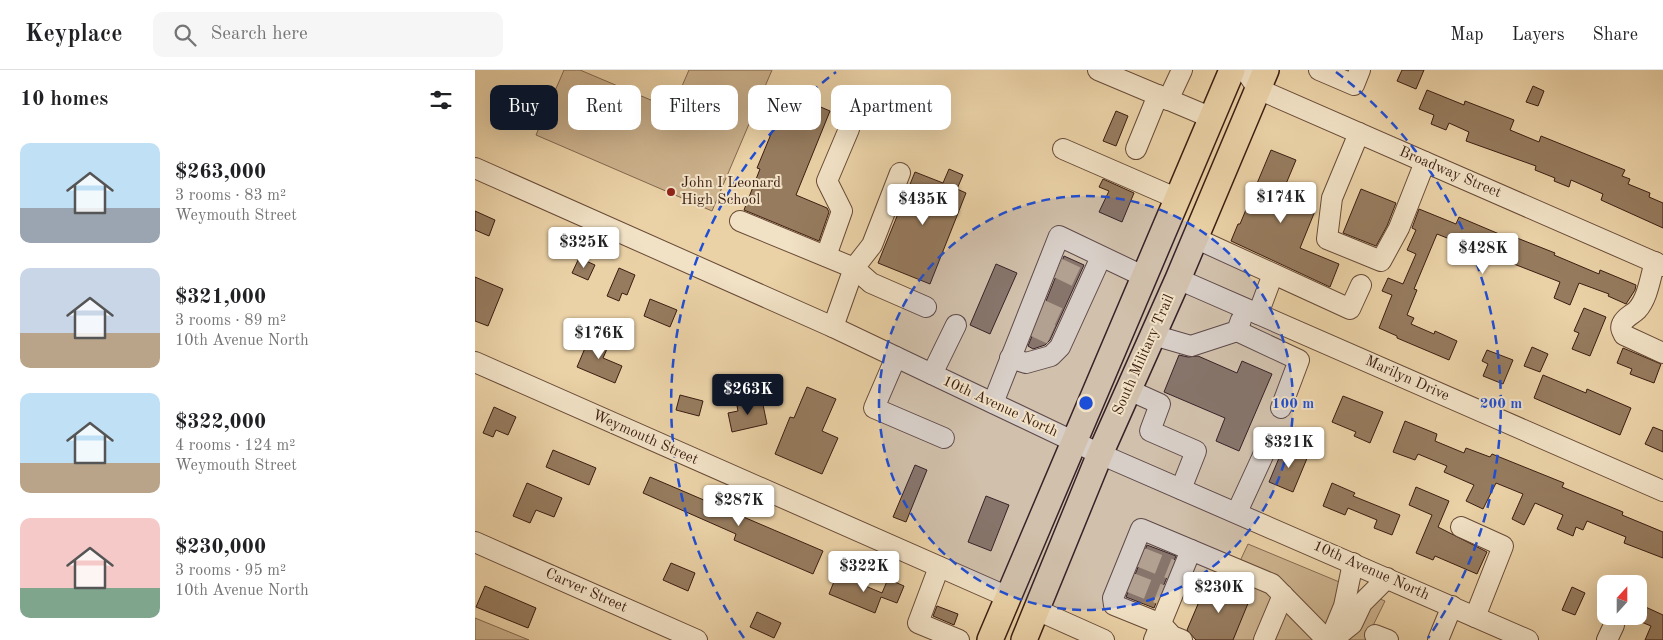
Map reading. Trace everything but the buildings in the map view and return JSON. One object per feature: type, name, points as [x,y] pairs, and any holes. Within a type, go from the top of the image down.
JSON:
[{"type":"main road","name":"South Military Trail","points":[[990,640],[1232,70]]},
{"type":"main road","name":"South Military Trail","points":[[1024,640],[1100,454],[1195,238],[1256,76]]},
{"type":"street","points":[[1098,70],[1130,76],[1163,98],[1212,118]]},
{"type":"street","points":[[1136,149],[1163,98],[1182,70]]},
{"type":"street","points":[[1319,70],[1354,85],[1360,70]]},
{"type":"street","name":"Broadway Street","points":[[1256,76],[1359,133],[1659,264]]},
{"type":"street","points":[[826,256],[842,211],[827,181],[849,130]]},
{"type":"street","points":[[1359,133],[1332,198],[1327,239],[1381,260],[1399,228],[1425,162]]},
{"type":"street","points":[[1063,149],[1177,199]]},
{"type":"street","name":"10th Avenue North","points":[[475,168],[833,327],[1100,454],[1528,640]]},
{"type":"street","points":[[833,327],[854,268],[871,245],[900,173]]},
{"type":"street","points":[[740,221],[854,268],[871,283],[927,306]]},
{"type":"street","points":[[993,403],[1010,358],[1032,315],[1053,266],[1059,236],[1145,277]]},
{"type":"street","points":[[1195,238],[1350,309],[1361,285]]},
{"type":"street","points":[[1010,358],[1026,363],[1051,356],[1060,347],[1064,330],[1085,281],[1101,257]]},
{"type":"street","points":[[1659,264],[1643,301],[1637,310],[1622,322],[1621,329],[1624,335],[1663,353]]},
{"type":"street","points":[[1153,335],[1191,346],[1237,331],[1252,311],[1273,274]]},
{"type":"street","name":"Marilyn Drive","points":[[1178,279],[1663,491]]},
{"type":"street","points":[[932,374],[955,325]]},
{"type":"street","points":[[1237,331],[1299,360],[1281,408]]},
{"type":"street","points":[[896,358],[874,408],[944,438]]},
{"type":"street","name":"Weymouth Street","points":[[475,362],[1008,598]]},
{"type":"street","points":[[1129,390],[1160,404],[1150,431],[1196,451],[1181,489]]},
{"type":"street","points":[[1237,512],[1266,449]]},
{"type":"street","points":[[1461,527],[1503,546],[1475,617]]},
{"type":"street","points":[[1182,640],[1158,632],[1115,605],[1113,598],[1125,580],[1135,555],[1141,529],[1273,584],[1330,640]]},
{"type":"street","name":"Carver Street","points":[[475,542],[697,640]]},
{"type":"street","points":[[1158,632],[1167,597],[1177,572],[1191,550]]},
{"type":"street","points":[[1330,640],[1344,606],[1353,563]]},
{"type":"street","points":[[939,567],[918,623],[959,640]]},
{"type":"street","points":[[1330,640],[1352,624],[1362,603],[1387,578]]},
{"type":"street","points":[[1265,640],[1283,595]]},
{"type":"street","points":[[1438,640],[1452,606]]},
{"type":"street","points":[[1037,610],[1104,640]]},
{"type":"shaded area","points":[[564,70],[580,70],[615,85],[568,85],[568,130],[641,130],[641,96],[651,100],[651,130],[738,130],[738,85],[682,85],[689,70],[772,70],[766,85],[748,85],[748,126],[712,211],[536,135],[538,130],[558,130],[558,85]]},
{"type":"shaded area","points":[[1248,544],[1385,601],[1366,640],[1203,640]]},
{"type":"shaded area","points":[[475,618],[529,640],[475,640]]},
{"type":"tunnel","points":[[1058,268],[1081,279]]},
{"type":"tunnel","points":[[1040,309],[1064,320]]},
{"type":"tunnel","points":[[1033,326],[1057,337]]},
{"type":"tunnel","points":[[1140,557],[1173,570]]},
{"type":"tunnel","points":[[1129,582],[1162,595]]},
{"type":"place","name":"John I Leonard High School","points":[[671,192]]}]
